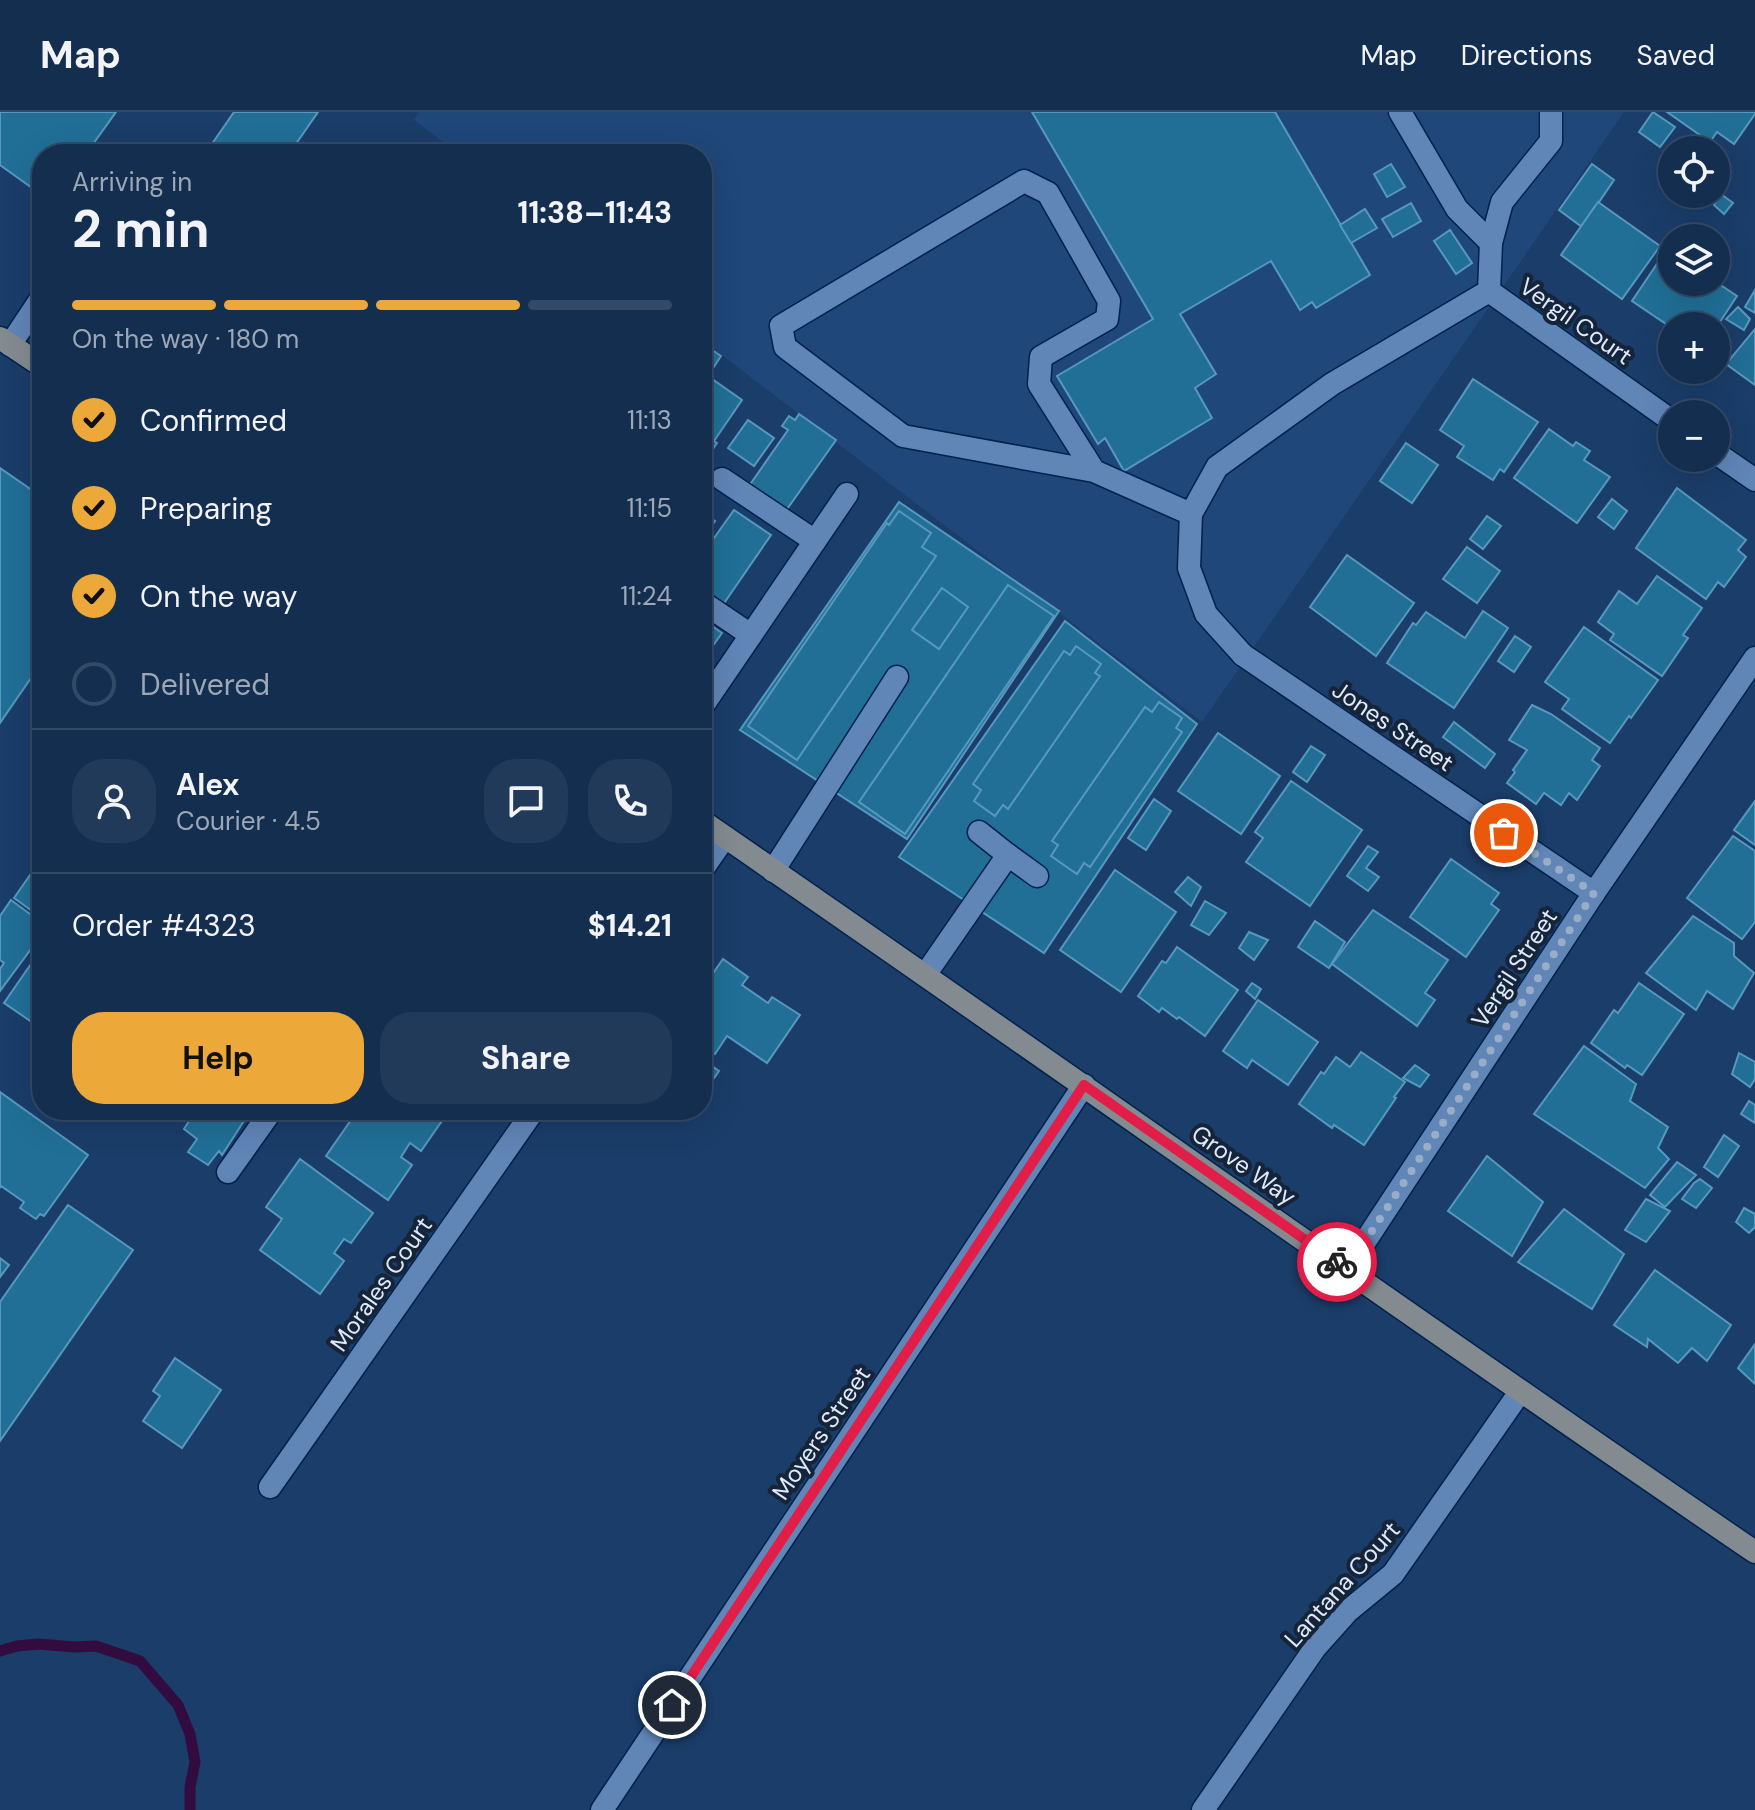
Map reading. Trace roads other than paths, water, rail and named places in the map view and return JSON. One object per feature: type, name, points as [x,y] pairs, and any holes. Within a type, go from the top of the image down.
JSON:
[{"type":"main road","points":[[5,342],[32,360]]},
{"type":"main road","name":"Grove Way","points":[[712,828],[1520,1392],[1755,1552]]},
{"type":"street","points":[[1400,112],[1457,209],[1491,243]]},
{"type":"street","points":[[1094,471],[1039,384],[1041,357],[1107,319],[1109,301],[1048,193],[1024,181],[781,326],[785,347],[903,436],[1094,471],[1191,514],[1217,467],[1332,384],[1489,291],[1491,243],[1502,202],[1551,141],[1551,112]]},
{"type":"street","name":"Vergil Court","points":[[1489,291],[1658,411]]},
{"type":"street","points":[[5,342],[32,309]]},
{"type":"street","points":[[1730,463],[1755,480]]},
{"type":"street","points":[[722,479],[815,541]]},
{"type":"street","points":[[712,692],[847,494]]},
{"type":"street","name":"Jones Street","points":[[1191,514],[1189,568],[1206,614],[1243,655],[1594,893]]},
{"type":"street","points":[[712,609],[751,635]]},
{"type":"street","name":"Vergil Street","points":[[1347,1269],[1594,893],[1755,658]]},
{"type":"street","points":[[773,871],[897,677]]},
{"type":"street","points":[[979,832],[1037,876]]},
{"type":"street","points":[[712,856],[725,837]]},
{"type":"street","points":[[925,975],[1008,855]]},
{"type":"street","name":"Moyers Street","points":[[602,1810],[1084,1085]]},
{"type":"street","points":[[228,1172],[265,1120]]},
{"type":"street","name":"Morales Court","points":[[270,1487],[527,1120]]},
{"type":"street","name":"Lantana Court","points":[[1203,1810],[1315,1648],[1348,1611],[1393,1574],[1520,1392]]},
{"type":"waterway","points":[[0,1651],[38,1644],[96,1646],[140,1661],[178,1705],[190,1734],[195,1762],[190,1810]]}]
